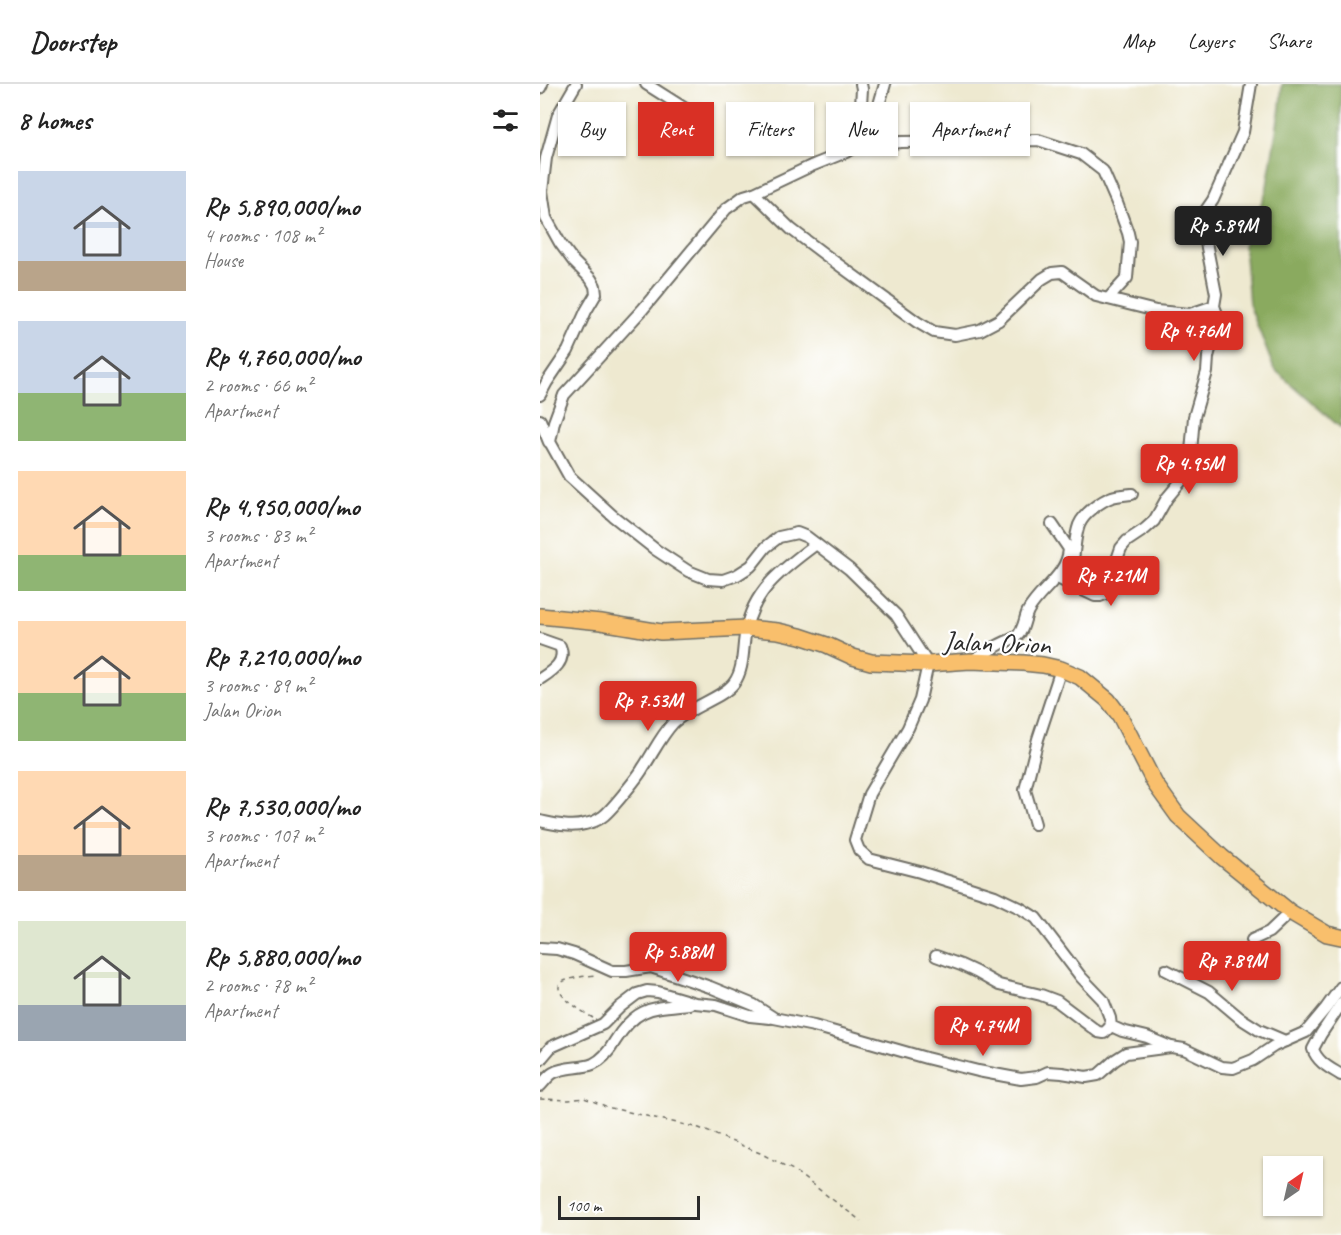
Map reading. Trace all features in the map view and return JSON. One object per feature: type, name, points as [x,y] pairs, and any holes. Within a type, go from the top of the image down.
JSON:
[{"type":"highway","name":"Jalan Orion","points":[[540,616],[602,621],[661,632],[746,628],[778,631],[800,636],[871,662],[1023,663],[1061,669],[1080,677],[1108,700],[1120,716],[1155,784],[1178,816],[1222,857],[1290,912],[1327,934],[1341,937]]},
{"type":"street","points":[[540,395],[568,351],[596,294],[596,286],[574,262],[546,218],[542,191],[546,158],[558,116],[576,84]]},
{"type":"street","points":[[646,84],[675,102]]},
{"type":"street","points":[[861,84],[861,102]]},
{"type":"street","points":[[880,102],[885,84]]},
{"type":"street","points":[[1059,574],[1095,596],[1105,594],[1121,548],[1154,520],[1167,498],[1187,474],[1194,417],[1207,372],[1217,314],[1214,306],[1216,294],[1203,227],[1204,213],[1213,200],[1243,132],[1251,84]]},
{"type":"street","points":[[898,142],[1038,140],[1080,154],[1103,171],[1130,242],[1127,278],[1108,299]]},
{"type":"street","points":[[550,442],[554,422],[564,395],[643,309],[726,209],[744,196],[836,156]]},
{"type":"street","points":[[754,193],[792,229],[824,254],[934,332],[956,335],[980,330],[999,320],[1042,279],[1052,273],[1062,272],[1096,296],[1156,312],[1190,314],[1214,306]]},
{"type":"street","points":[[540,420],[569,476],[613,516],[656,550],[688,571],[708,579],[723,580],[751,566],[766,547],[779,537],[797,533],[807,537],[849,569],[896,615],[928,664],[920,700],[908,728],[869,794],[855,840],[859,850],[869,859],[920,872],[995,896],[1035,918],[1103,1000],[1111,1026]]},
{"type":"street","points":[[970,662],[1020,632],[1027,612],[1034,601],[1059,574],[1071,565],[1083,519],[1102,502],[1114,496],[1132,494]]},
{"type":"street","points":[[1052,524],[1069,549],[1066,562],[1059,574]]},
{"type":"street","points":[[540,821],[566,826],[586,824],[603,817],[642,771],[659,741],[674,722],[690,710],[724,692],[734,683],[741,666],[746,628],[758,598],[774,577],[816,544]]},
{"type":"street","points":[[540,639],[560,646],[562,650],[559,664],[552,672],[540,679]]},
{"type":"street","points":[[1035,824],[1025,790],[1038,739],[1061,669]]},
{"type":"street","points":[[1252,940],[1269,932],[1290,912]]},
{"type":"street","points":[[540,948],[557,949],[574,954],[612,971],[651,967],[710,987],[753,1005],[774,1018]]},
{"type":"street","points":[[936,956],[960,964],[999,985],[1058,1001],[1098,1032],[1104,1033],[1111,1026]]},
{"type":"street","points":[[1166,970],[1209,992],[1240,1018],[1259,1030],[1285,1041]]},
{"type":"street","points":[[1111,1026],[1171,1047],[1184,1049],[1222,1067],[1233,1068],[1306,1032],[1341,987]]},
{"type":"street","points":[[540,1060],[551,1047],[603,1024],[637,994],[647,991],[658,992],[695,1003]]},
{"type":"street","points":[[540,1086],[552,1073],[594,1064],[605,1056],[624,1027],[646,1010],[695,1003],[716,1005],[750,1016],[814,1026],[926,1058],[1021,1079],[1037,1077],[1048,1072],[1086,1077],[1098,1076],[1126,1053],[1171,1047]]},
{"type":"street","points":[[1341,1004],[1313,1049],[1320,1061],[1341,1075]]},
{"type":"street","points":[[611,1048],[612,1015]]},
{"type":"path","points":[[603,1024],[573,1005],[559,989],[564,980],[612,971]]},
{"type":"path","points":[[540,1099],[584,1098],[611,1108],[699,1128],[760,1153],[793,1170],[861,1221]]},
{"type":"green space","points":[[1282,84],[1341,84],[1341,428],[1274,369],[1249,304],[1244,244],[1266,192]]}]
